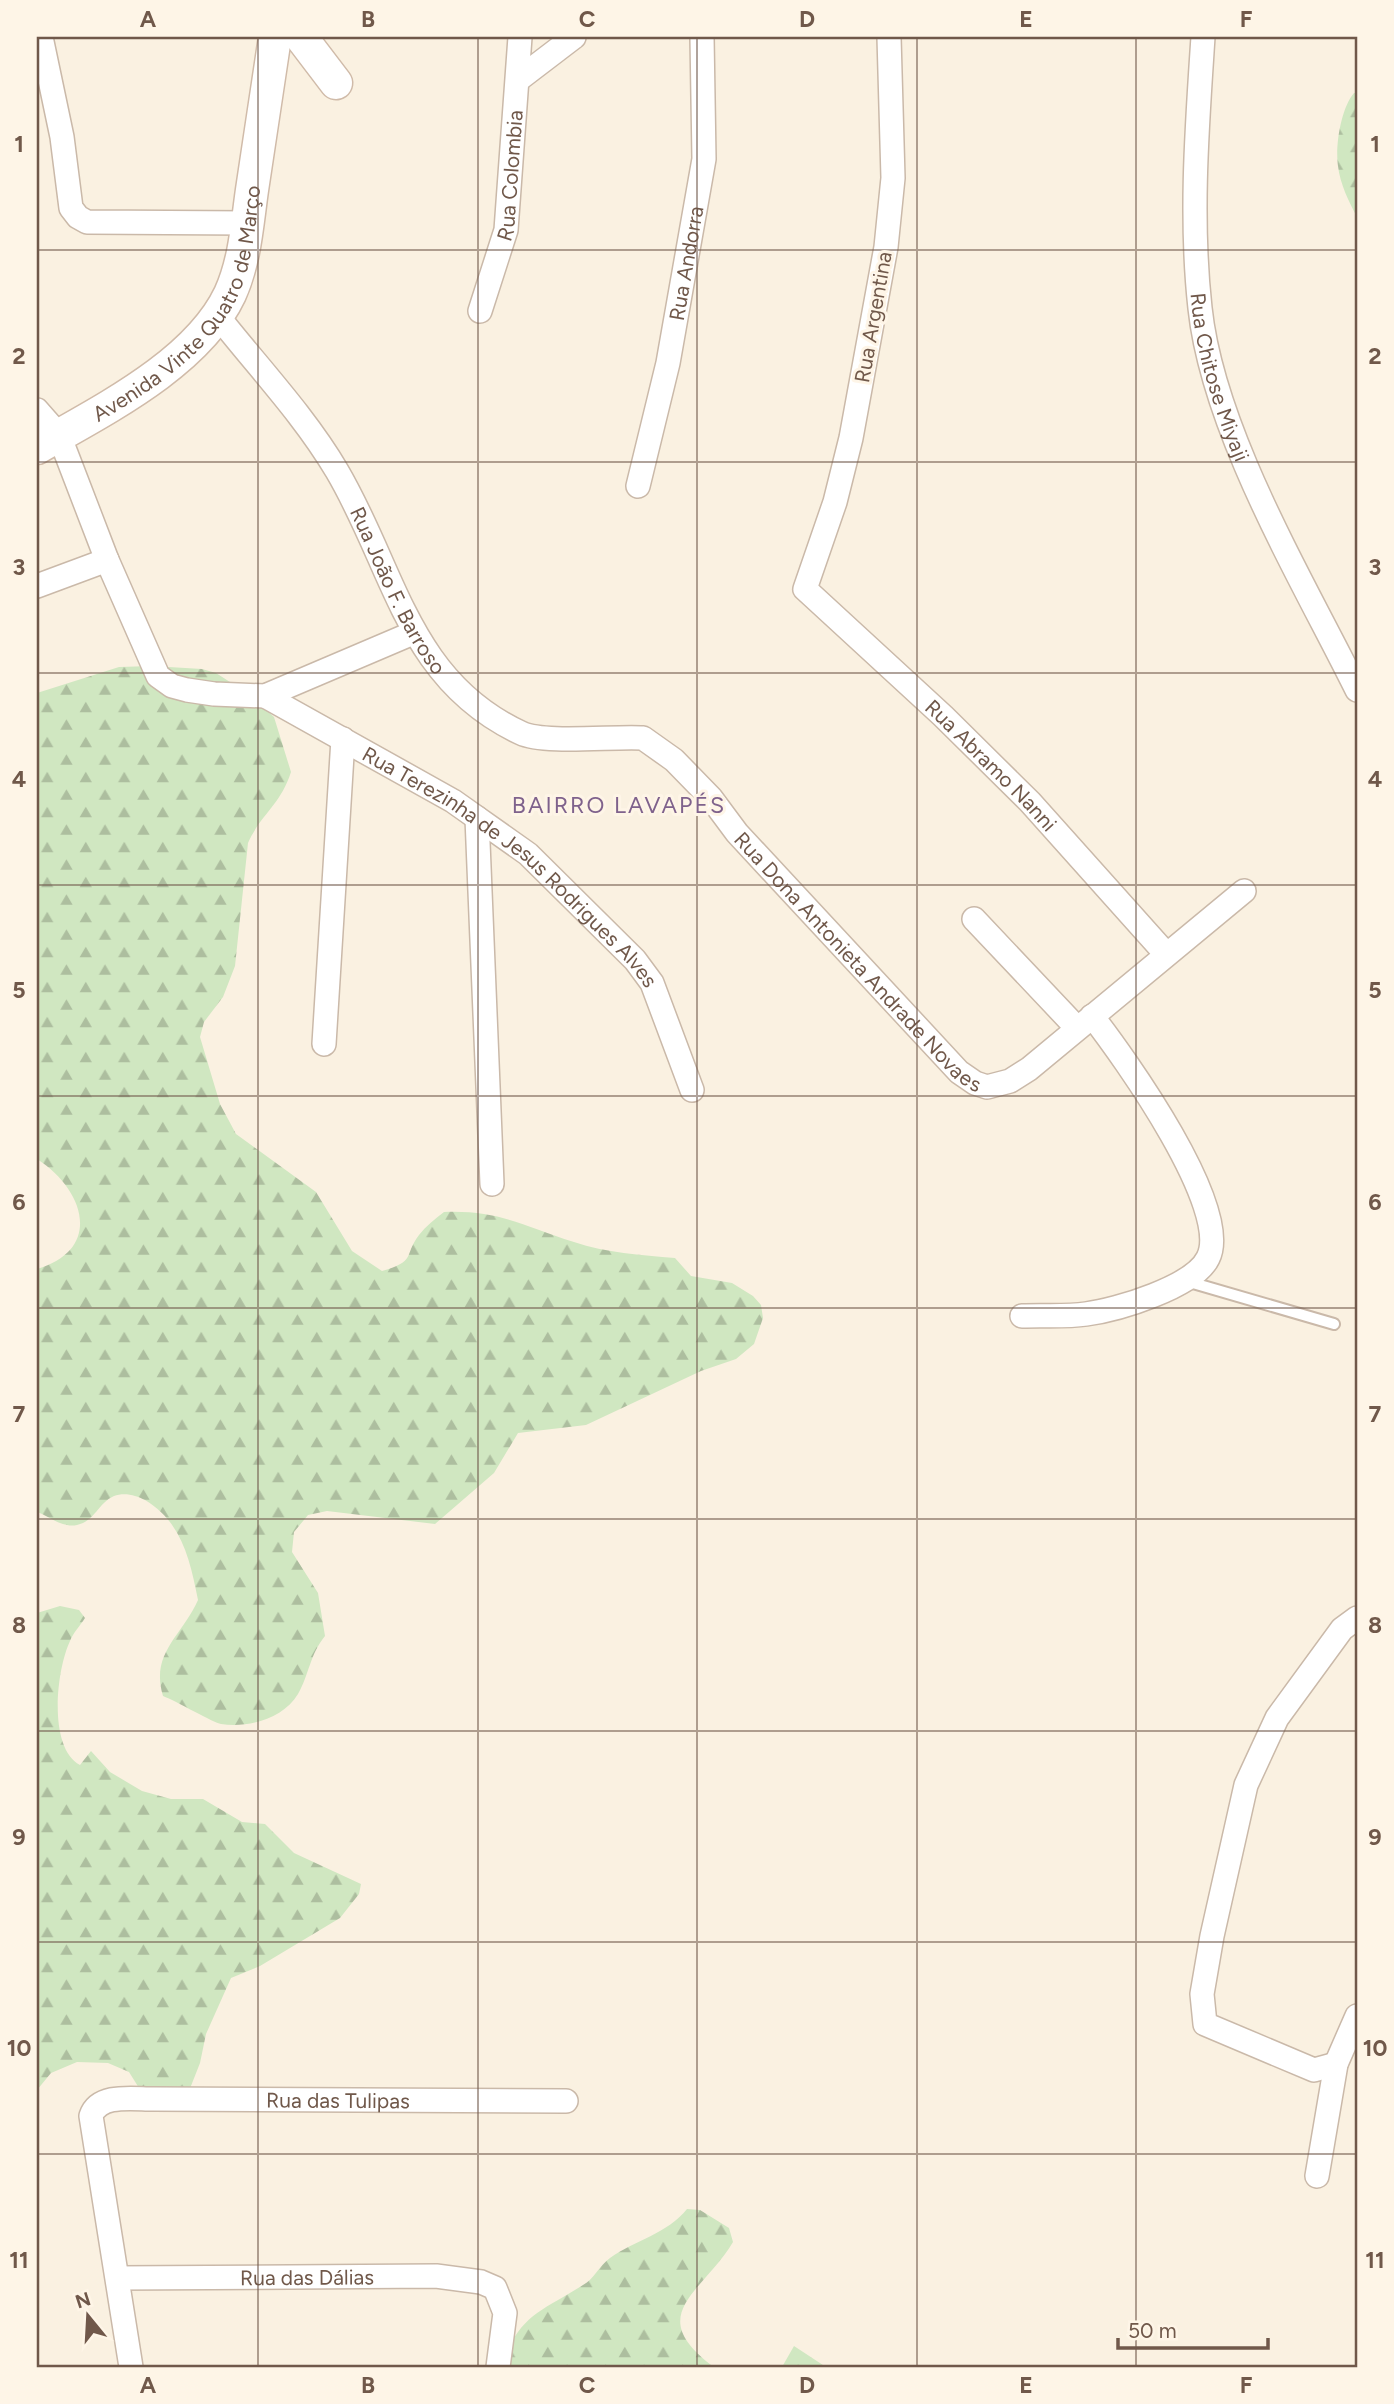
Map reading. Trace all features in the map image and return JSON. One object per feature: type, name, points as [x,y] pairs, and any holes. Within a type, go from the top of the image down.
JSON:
[{"type":"main road","name":"Avenida Vinte Quatro de Março","points":[[253,37],[261,121]]},
{"type":"main road","name":"Avenida Vinte Quatro de Março","points":[[48,441],[117,404],[144,383],[188,346],[217,315],[230,294],[243,258],[275,37]]},
{"type":"main road","points":[[301,37],[336,83],[323,37]]},
{"type":"street","points":[[41,37],[62,137],[71,208],[78,217],[87,222],[248,223]]},
{"type":"street","name":"Rua Colombia","points":[[480,311],[506,230],[520,37]]},
{"type":"street","points":[[519,79],[574,37]]},
{"type":"street","name":"Rua Andorra","points":[[638,486],[668,363],[704,159],[702,37]]},
{"type":"street","name":"Rua Argentina","points":[[805,589],[835,502],[851,438],[886,247],[893,178],[889,37]]},
{"type":"street","name":"Rua Chitose Miyaji","points":[[1203,37],[1195,158],[1200,309],[1215,379],[1233,432],[1276,527],[1357,690]]},
{"type":"street","name":"Rua João F. Barroso","points":[[217,315],[320,444],[371,537],[413,633],[464,699],[524,735],[633,737],[656,744]]},
{"type":"street","points":[[37,410],[48,441],[107,560],[159,676],[172,686],[201,692],[265,696],[413,633]]},
{"type":"street","points":[[37,586],[107,560]]},
{"type":"street","name":"Rua Abramo Nanni","points":[[805,589],[1013,786],[1166,954]]},
{"type":"street","name":"Rua Terezinha de Jesus Rodrigues Alves","points":[[265,696],[453,801],[528,854],[635,960],[652,983],[692,1090]]},
{"type":"street","points":[[324,1044],[343,739]]},
{"type":"street","name":"Rua Dona Antonieta Andrade Novaes","points":[[656,744],[711,799],[737,833],[825,925],[923,1035],[959,1072],[975,1083],[996,1086],[1010,1081],[1244,891]]},
{"type":"street","points":[[477,818],[492,1184]]},
{"type":"street","points":[[974,919],[1122,1055],[1200,1189],[1209,1212],[1213,1244],[1208,1260],[1181,1285],[1086,1314],[1022,1316]]},
{"type":"street","points":[[1336,2064],[1314,2070],[1220,2033],[1205,2024],[1202,1994],[1212,1936],[1246,1785],[1277,1718],[1342,1629],[1357,1618]]},
{"type":"street","points":[[1317,2176],[1336,2064],[1357,2016]]},
{"type":"street","name":"Rua das Tulipas","points":[[118,2278],[91,2116],[94,2109],[109,2100],[566,2101]]},
{"type":"street","name":"Rua das Dálias","points":[[118,2278],[436,2276],[481,2282],[495,2288],[505,2313],[498,2367]]},
{"type":"street","points":[[118,2278],[131,2367]]},
{"type":"lane","points":[[1186,1281],[1334,1324]]},
{"type":"green space","points":[[1354,93],[1357,93],[1357,217],[1343,186],[1337,158],[1342,117]]},
{"type":"green space","points":[[119,667],[202,669],[216,673],[247,693],[274,717],[291,772],[281,794],[248,843],[235,966],[223,997],[204,1022],[200,1037],[220,1104],[236,1134],[316,1192],[352,1251],[382,1271],[405,1261],[419,1235],[444,1212],[481,1214],[511,1220],[598,1249],[675,1258],[691,1276],[732,1283],[753,1296],[761,1305],[763,1318],[754,1344],[736,1359],[701,1371],[586,1425],[518,1433],[494,1473],[435,1524],[327,1511],[308,1515],[294,1532],[292,1552],[318,1593],[325,1636],[316,1650],[302,1687],[291,1703],[274,1716],[242,1725],[217,1723],[163,1696],[160,1681],[164,1656],[198,1600],[182,1543],[168,1519],[145,1500],[126,1494],[109,1499],[88,1520],[77,1525],[61,1524],[37,1512],[37,1269],[58,1260],[72,1248],[79,1233],[80,1218],[66,1186],[37,1159],[37,693]]},
{"type":"green space","points":[[60,1606],[79,1610],[85,1618],[65,1654],[59,1689],[59,1726],[70,1756],[80,1765],[91,1751],[110,1772],[142,1791],[171,1799],[203,1799],[242,1822],[265,1824],[294,1853],[361,1884],[359,1894],[340,1918],[260,1966],[231,1978],[206,2034],[200,2063],[189,2091],[149,2104],[129,2072],[108,2063],[77,2062],[51,2073],[37,2090],[37,1613]]},
{"type":"green space","points":[[687,2209],[700,2210],[729,2228],[733,2242],[685,2304],[680,2318],[682,2332],[693,2349],[714,2367],[501,2367],[516,2336],[533,2316],[587,2282],[610,2258],[670,2225]]},
{"type":"green space","points":[[794,2346],[826,2367],[782,2367]]},
{"type":"district","name":"BAIRRO LAVAPÉS","points":[[619,805]]}]
